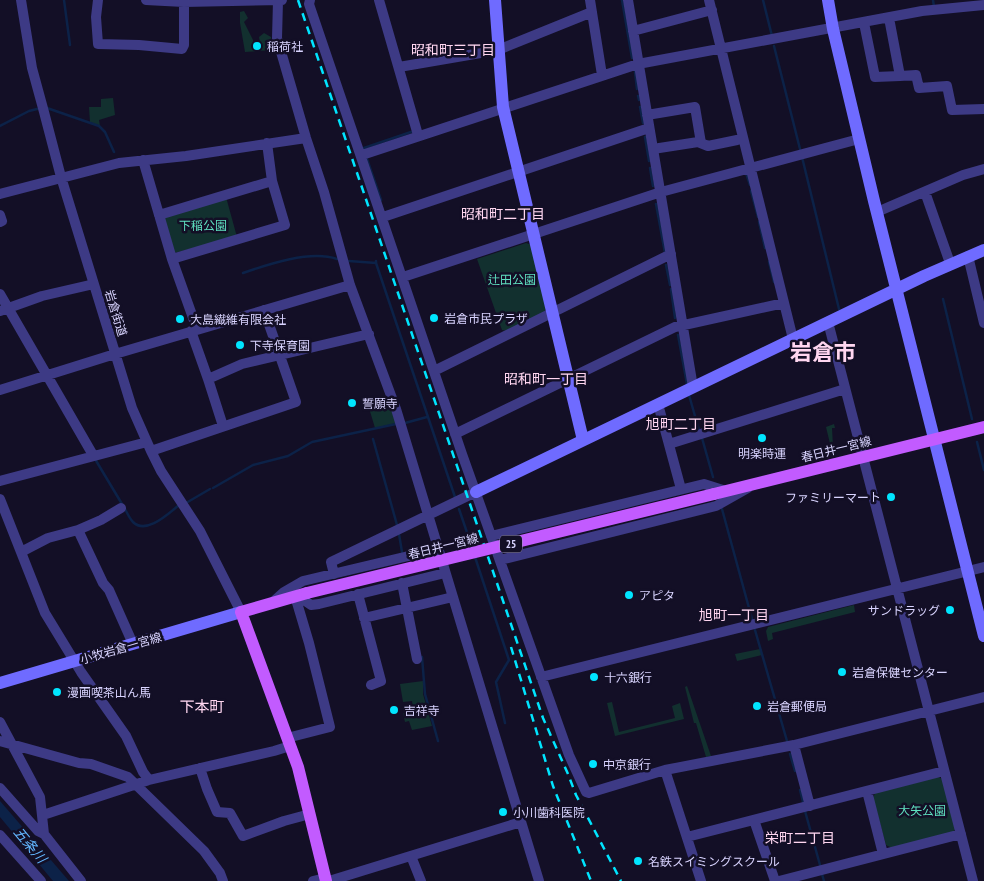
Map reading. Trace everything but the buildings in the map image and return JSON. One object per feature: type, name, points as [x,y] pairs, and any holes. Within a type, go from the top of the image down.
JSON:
[{"type":"main road","name":"春日井一宮線","points":[[241,612],[300,595],[984,427]]},
{"type":"main road","points":[[241,612],[298,767],[324,880]]},
{"type":"street","name":"岩倉街道","points":[[21,0],[34,76],[62,177],[132,408],[162,471],[201,533],[241,612]]},
{"type":"street","points":[[98,0],[96,17],[98,44],[139,44],[182,49],[184,45],[184,2]]},
{"type":"street","points":[[146,0],[184,2],[280,0],[277,38],[306,138],[324,192],[350,285],[396,409],[539,881]]},
{"type":"street","points":[[310,0],[309,4],[362,155],[455,434],[569,755],[586,792],[589,793],[665,770],[794,745],[984,697]]},
{"type":"street","points":[[379,0],[418,135]]},
{"type":"street","points":[[495,0],[503,107],[583,440]]},
{"type":"street","points":[[590,0],[602,75]]},
{"type":"street","points":[[628,0],[693,387]]},
{"type":"street","points":[[828,0],[833,29],[876,212],[984,636]]},
{"type":"street","points":[[632,31],[710,5],[793,339]]},
{"type":"street","points":[[362,155],[638,64],[922,12],[984,5]]},
{"type":"street","points":[[399,67],[498,50],[592,12]]},
{"type":"street","points":[[889,18],[900,76]]},
{"type":"street","points":[[864,23],[875,77],[916,75],[920,88],[947,86],[952,110],[984,110]]},
{"type":"street","points":[[647,115],[694,107],[701,143]]},
{"type":"street","points":[[383,217],[649,128]]},
{"type":"street","points":[[0,194],[119,163],[186,156],[306,138]]},
{"type":"street","points":[[403,277],[661,192],[859,138]]},
{"type":"street","points":[[653,149],[698,142],[708,146],[737,140]]},
{"type":"street","points":[[172,259],[286,225],[272,181],[267,143]]},
{"type":"street","points":[[143,160],[223,426]]},
{"type":"street","points":[[876,212],[963,175],[984,169]]},
{"type":"street","points":[[159,215],[272,181]]},
{"type":"street","points":[[925,192],[950,264]]},
{"type":"street","points":[[0,216],[2,221],[0,222]]},
{"type":"street","points":[[334,574],[331,562],[896,289],[984,250]]},
{"type":"street","points":[[434,372],[671,254]]},
{"type":"street","points":[[968,256],[981,299],[984,323]]},
{"type":"street","points":[[4,310],[42,296],[94,284]]},
{"type":"street","points":[[0,390],[194,330],[350,285]]},
{"type":"street","points":[[0,294],[4,310],[46,375],[93,455]]},
{"type":"street","points":[[455,434],[683,325],[784,303]]},
{"type":"street","points":[[0,480],[93,455],[149,446],[223,426],[296,402],[264,310]]},
{"type":"street","points":[[828,322],[973,881]]},
{"type":"street","points":[[208,379],[242,364],[369,334]]},
{"type":"street","points":[[669,444],[845,388]]},
{"type":"street","points":[[658,404],[681,489]]},
{"type":"street","points":[[500,560],[716,506],[758,483]]},
{"type":"street","points":[[491,536],[704,484],[720,492]]},
{"type":"street","points":[[0,499],[45,613],[80,672],[126,736],[143,772],[149,780]]},
{"type":"street","points":[[21,552],[48,538],[78,530],[101,520],[121,508]]},
{"type":"street","points":[[78,530],[81,540],[103,583],[109,590],[133,644]]},
{"type":"street","points":[[273,603],[284,592],[303,581],[438,549]]},
{"type":"street","points":[[541,678],[984,567]]},
{"type":"street","points":[[300,595],[311,605],[445,573]]},
{"type":"street","points":[[402,583],[417,659]]},
{"type":"street","points":[[358,594],[381,681],[371,684]]},
{"type":"street","points":[[43,815],[149,780],[274,751],[289,742],[330,727],[309,643],[300,595]]},
{"type":"street","points":[[364,618],[453,597]]},
{"type":"street","name":"小牧岩倉一宮線","points":[[0,684],[241,612]]},
{"type":"street","points":[[0,722],[40,798],[44,834]]},
{"type":"street","points":[[0,741],[79,763],[91,764],[128,777],[204,851],[220,873],[223,881]]},
{"type":"street","points":[[794,745],[810,806]]},
{"type":"street","points":[[200,768],[217,812],[230,813],[243,836],[310,814]]},
{"type":"street","points":[[665,770],[701,881]]},
{"type":"street","points":[[686,837],[944,771]]},
{"type":"street","points":[[0,788],[38,831],[44,834],[81,881]]},
{"type":"street","points":[[867,791],[883,854]]},
{"type":"street","points":[[754,820],[775,881]]},
{"type":"street","points":[[324,880],[411,856],[521,822]]},
{"type":"street","points":[[0,834],[41,881]]},
{"type":"street","points":[[779,881],[961,834]]},
{"type":"street","points":[[411,856],[421,881]]},
{"type":"green space","points":[[244,11],[248,18],[244,22],[253,40],[253,48],[261,48],[259,37],[264,33],[271,37],[273,50],[245,52],[240,23],[240,12]]},
{"type":"green space","points":[[113,98],[115,115],[99,120],[100,126],[90,122],[89,107],[101,107],[101,99]]},
{"type":"green space","name":"下稲公園","points":[[226,197],[237,237],[174,253],[164,218]]},
{"type":"green space","name":"辻田公園","points":[[526,243],[532,245],[546,309],[543,314],[507,331],[502,330],[477,259]]},
{"type":"green space","points":[[389,403],[396,423],[375,428],[369,408]]},
{"type":"green space","points":[[834,424],[835,428],[832,428],[833,447],[842,449],[842,446],[850,446],[850,440],[854,440],[855,445],[852,448],[832,452],[826,427]]},
{"type":"green space","points":[[854,605],[855,612],[772,633],[773,639],[768,641],[766,631],[768,627]]},
{"type":"green space","points":[[760,649],[762,655],[737,661],[735,654]]},
{"type":"green space","points":[[423,681],[423,694],[432,726],[412,730],[409,721],[405,722],[403,713],[413,712],[412,701],[403,702],[400,684]]},
{"type":"green space","points":[[687,686],[711,756],[706,757],[696,723],[694,723],[685,687]]},
{"type":"green space","points":[[612,702],[619,732],[675,718],[672,706],[680,703],[684,719],[615,736],[607,703]]},
{"type":"green space","name":"大矢公園","points":[[938,777],[943,779],[956,828],[953,832],[892,848],[886,845],[873,798],[875,793]]},
{"type":"water","name":"五条川","points":[[0,801],[69,881],[53,881],[0,817]]},
{"type":"waterway","points":[[64,0],[70,45]]},
{"type":"waterway","points":[[622,0],[632,58]]},
{"type":"waterway","points":[[763,0],[772,36]]},
{"type":"waterway","points":[[933,0],[934,7]]},
{"type":"waterway","points":[[774,46],[800,149]]},
{"type":"waterway","points":[[635,72],[637,89]]},
{"type":"waterway","points":[[638,96],[639,100]]},
{"type":"waterway","points":[[640,107],[643,123]]},
{"type":"waterway","points":[[47,108],[99,126],[105,132],[114,152]]},
{"type":"waterway","points":[[0,126],[29,111],[37,109]]},
{"type":"waterway","points":[[364,148],[411,132]]},
{"type":"waterway","points":[[645,137],[649,161]]},
{"type":"waterway","points":[[802,157],[839,309]]},
{"type":"waterway","points":[[367,159],[381,200]]},
{"type":"waterway","points":[[650,168],[653,186]]},
{"type":"waterway","points":[[746,173],[750,185]]},
{"type":"waterway","points":[[751,191],[758,217]]},
{"type":"waterway","points":[[656,204],[665,253]]},
{"type":"waterway","points":[[759,222],[765,248]]},
{"type":"waterway","points":[[243,273],[277,262],[302,257],[315,256],[337,259]]},
{"type":"waterway","points":[[349,261],[376,263],[376,261]]},
{"type":"waterway","points":[[769,262],[774,282]]},
{"type":"waterway","points":[[376,263],[455,497]]},
{"type":"waterway","points":[[666,265],[670,285]]},
{"type":"waterway","points":[[671,289],[675,318]]},
{"type":"waterway","points":[[943,299],[972,419]]},
{"type":"waterway","points":[[678,335],[687,384]]},
{"type":"waterway","points":[[689,395],[699,430]]},
{"type":"waterway","points":[[405,423],[427,417]]},
{"type":"waterway","points":[[213,488],[253,465],[288,456],[312,442],[396,424]]},
{"type":"waterway","points":[[702,438],[713,477]]},
{"type":"waterway","points":[[373,439],[397,525]]},
{"type":"waterway","points":[[977,442],[984,470]]},
{"type":"waterway","points":[[95,459],[122,504]]},
{"type":"waterway","points":[[186,503],[210,489]]},
{"type":"waterway","points":[[125,509],[133,522],[144,526],[157,522],[178,506]]},
{"type":"waterway","points":[[459,509],[473,550]]},
{"type":"waterway","points":[[722,509],[752,619]]},
{"type":"waterway","points":[[399,534],[402,552]]},
{"type":"waterway","points":[[475,557],[509,660],[496,682],[505,723]]},
{"type":"waterway","points":[[755,630],[787,741]]},
{"type":"waterway","points":[[422,657],[425,694],[438,741]]},
{"type":"waterway","points":[[790,754],[795,771]]},
{"type":"waterway","points":[[800,790],[803,802]]},
{"type":"waterway","points":[[805,811],[820,865]]},
{"type":"waterway","points":[[822,874],[824,881]]},
{"type":"railway","points":[[298,0],[543,718],[576,795],[621,881]]},
{"type":"railway","points":[[511,647],[553,786],[591,881]]},
{"type":"place","name":"稲荷社","points":[[257,46]]},
{"type":"place","name":"岩倉市民プラザ","points":[[434,318]]},
{"type":"place","name":"大島繊維有限会社","points":[[180,319]]},
{"type":"place","name":"下寺保育園","points":[[240,345]]},
{"type":"place","name":"誓願寺","points":[[352,403]]},
{"type":"place","name":"明楽時運","points":[[762,438]]},
{"type":"place","name":"ファミリーマート","points":[[891,497]]},
{"type":"place","name":"アピタ","points":[[629,595]]},
{"type":"place","name":"サンドラッグ","points":[[950,610]]},
{"type":"place","name":"岩倉保健センター","points":[[842,672]]},
{"type":"place","name":"十六銀行","points":[[594,677]]},
{"type":"place","name":"漫画喫茶山ん馬","points":[[57,692]]},
{"type":"place","name":"岩倉郵便局","points":[[757,706]]},
{"type":"place","name":"吉祥寺","points":[[394,710]]},
{"type":"place","name":"中京銀行","points":[[593,764]]},
{"type":"place","name":"小川歯科医院","points":[[503,812]]},
{"type":"place","name":"名鉄スイミングスクール","points":[[638,861]]},
{"type":"district","name":"昭和町三丁目","points":[[453,50]]},
{"type":"district","name":"昭和町二丁目","points":[[503,214]]},
{"type":"district","name":"岩倉市","points":[[823,352]]},
{"type":"district","name":"昭和町一丁目","points":[[546,379]]},
{"type":"district","name":"旭町二丁目","points":[[681,424]]},
{"type":"district","name":"旭町一丁目","points":[[734,615]]},
{"type":"district","name":"下本町","points":[[202,706]]},
{"type":"district","name":"栄町二丁目","points":[[800,838]]}]
